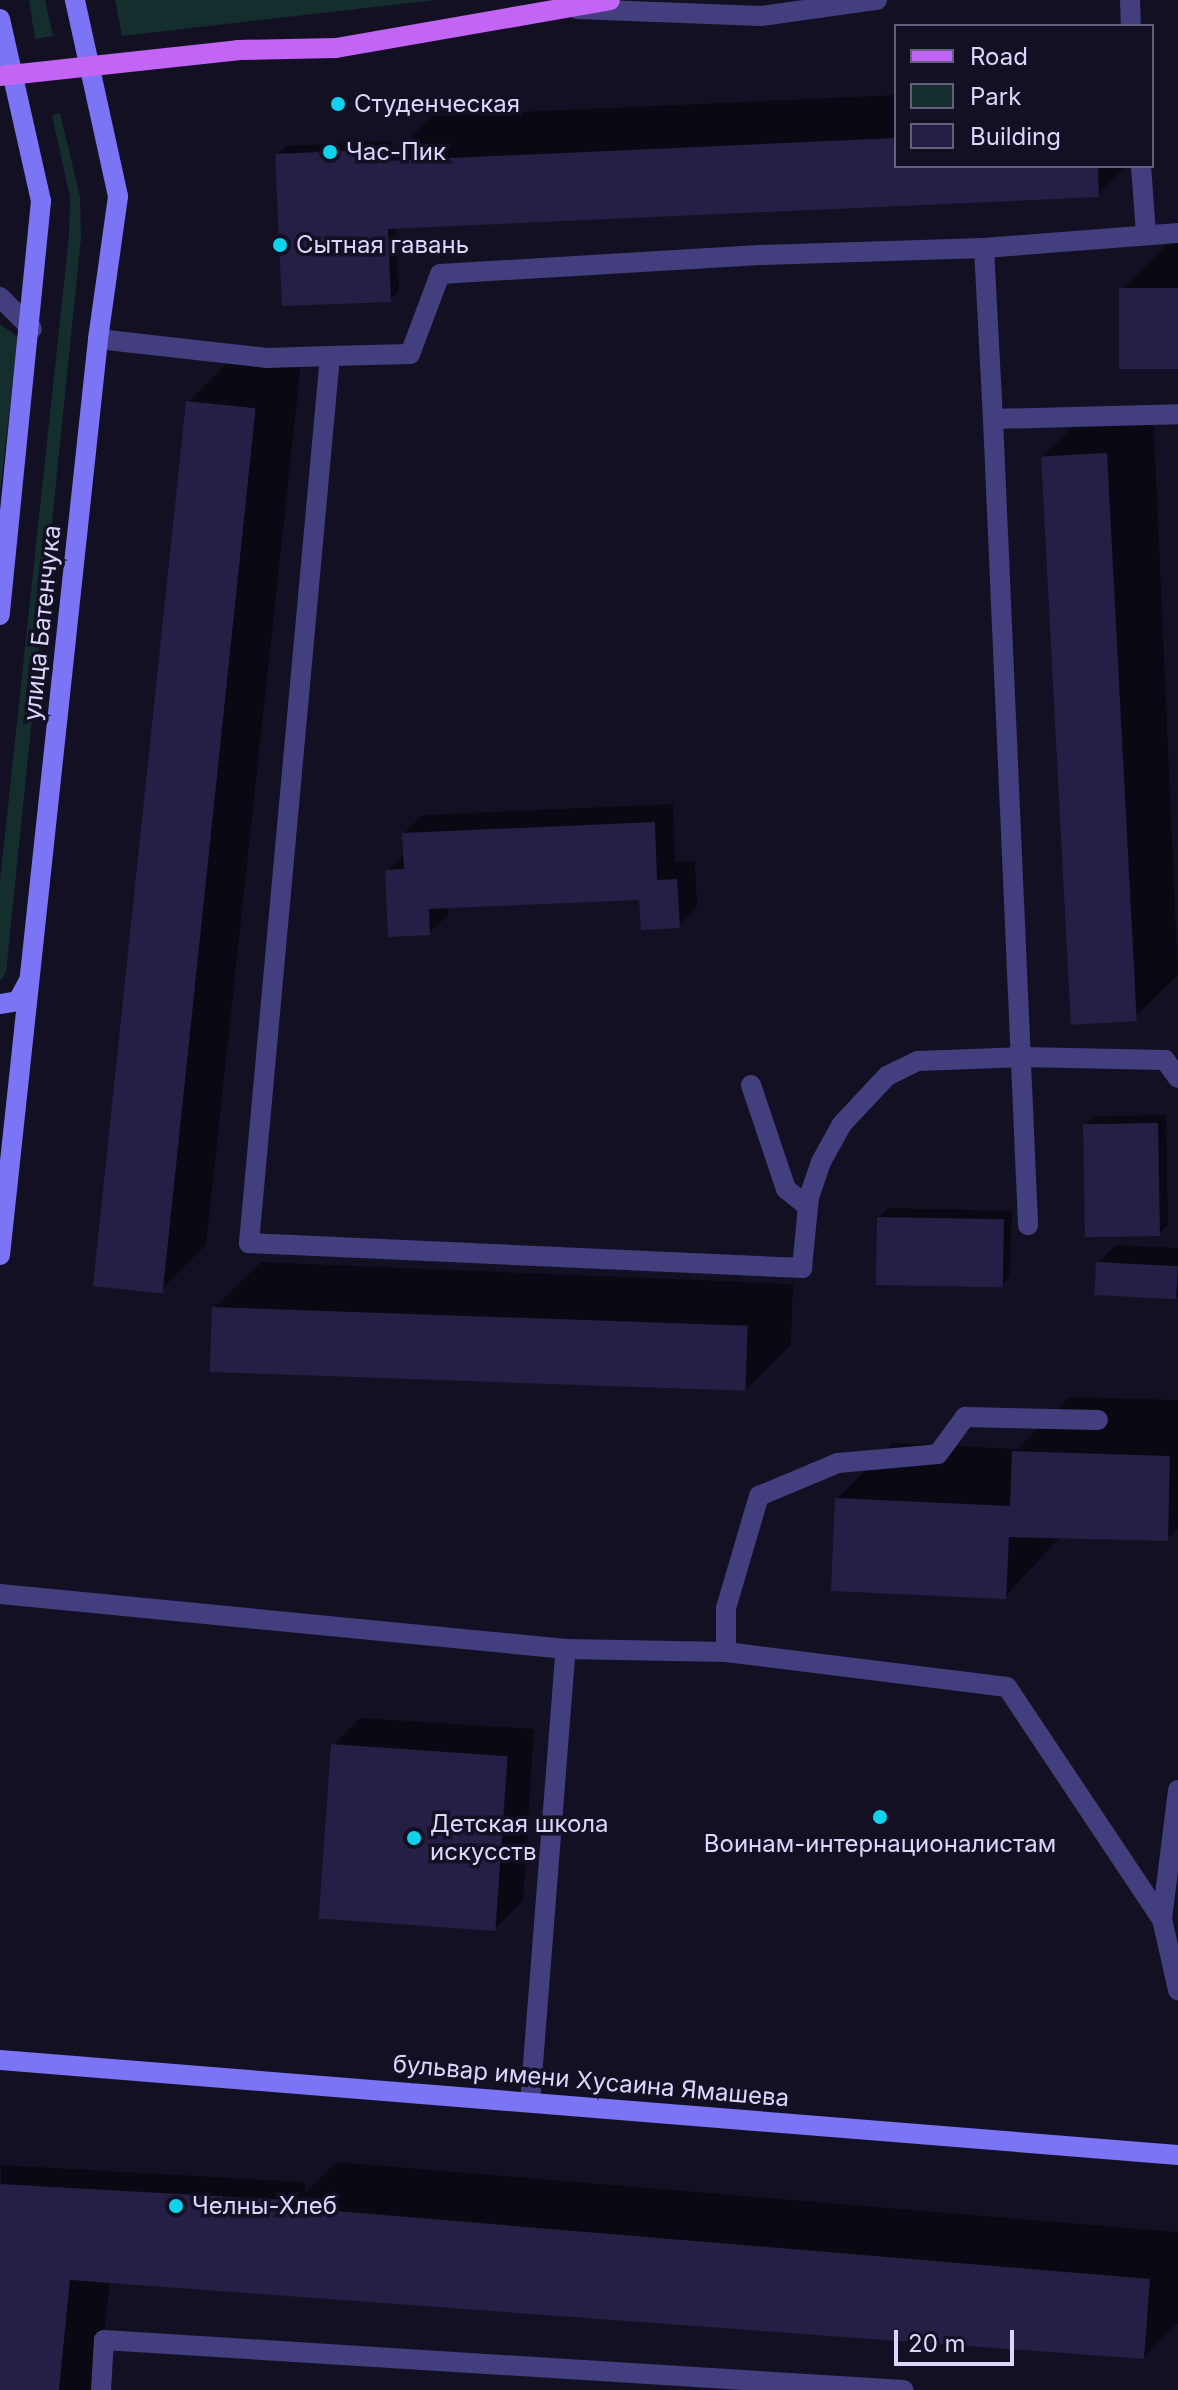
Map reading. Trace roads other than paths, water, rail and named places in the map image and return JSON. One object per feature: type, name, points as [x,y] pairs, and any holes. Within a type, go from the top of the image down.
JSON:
[{"type":"main road","name":"улица Батенчука","points":[[0,1255],[98,339],[118,196],[75,0]]},
{"type":"main road","points":[[6,75],[88,63],[336,48],[610,0]]},
{"type":"main road","name":"улица Батенчука","points":[[0,19],[6,75],[41,201],[32,329],[0,615]]},
{"type":"main road","points":[[0,1004],[18,1001],[31,976]]},
{"type":"main road","name":"бульвар имени Хусаина Ямашева","points":[[0,2060],[1178,2155]]},
{"type":"street","points":[[569,9],[761,16],[877,0]]},
{"type":"street","points":[[1130,0],[1131,24]]},
{"type":"street","points":[[1141,168],[1146,234]]},
{"type":"street","points":[[98,339],[267,358],[410,354],[440,274],[984,248],[1178,233]]},
{"type":"street","points":[[984,248],[1028,1225]]},
{"type":"street","points":[[0,297],[32,329]]},
{"type":"street","points":[[330,356],[249,1243],[802,1268],[808,1207],[821,1162],[842,1124],[887,1076],[918,1061],[1021,1057],[1165,1060],[1178,1078]]},
{"type":"street","points":[[993,419],[1178,414]]},
{"type":"street","points":[[751,1085],[786,1189],[808,1207]]},
{"type":"street","points":[[726,1652],[726,1608],[759,1496],[838,1463],[938,1454],[965,1417],[1098,1420]]},
{"type":"street","points":[[0,1594],[566,1649],[726,1652],[1007,1687],[1170,1914]]},
{"type":"street","points":[[530,2102],[566,1649]]},
{"type":"street","points":[[1178,1790],[1170,1914],[1178,1990]]},
{"type":"street","points":[[101,2390],[104,2340],[903,2390]]},
{"type":"place","name":"Студенческая","points":[[338,104]]},
{"type":"place","name":"Час-Пик","points":[[330,152]]},
{"type":"place","name":"Сытная гавань","points":[[280,245]]},
{"type":"place","name":"Воинам-интернационалистам","points":[[880,1817]]},
{"type":"place","name":"Детская школа искусств","points":[[414,1838]]},
{"type":"place","name":"Челны-Хлеб","points":[[176,2206]]}]
